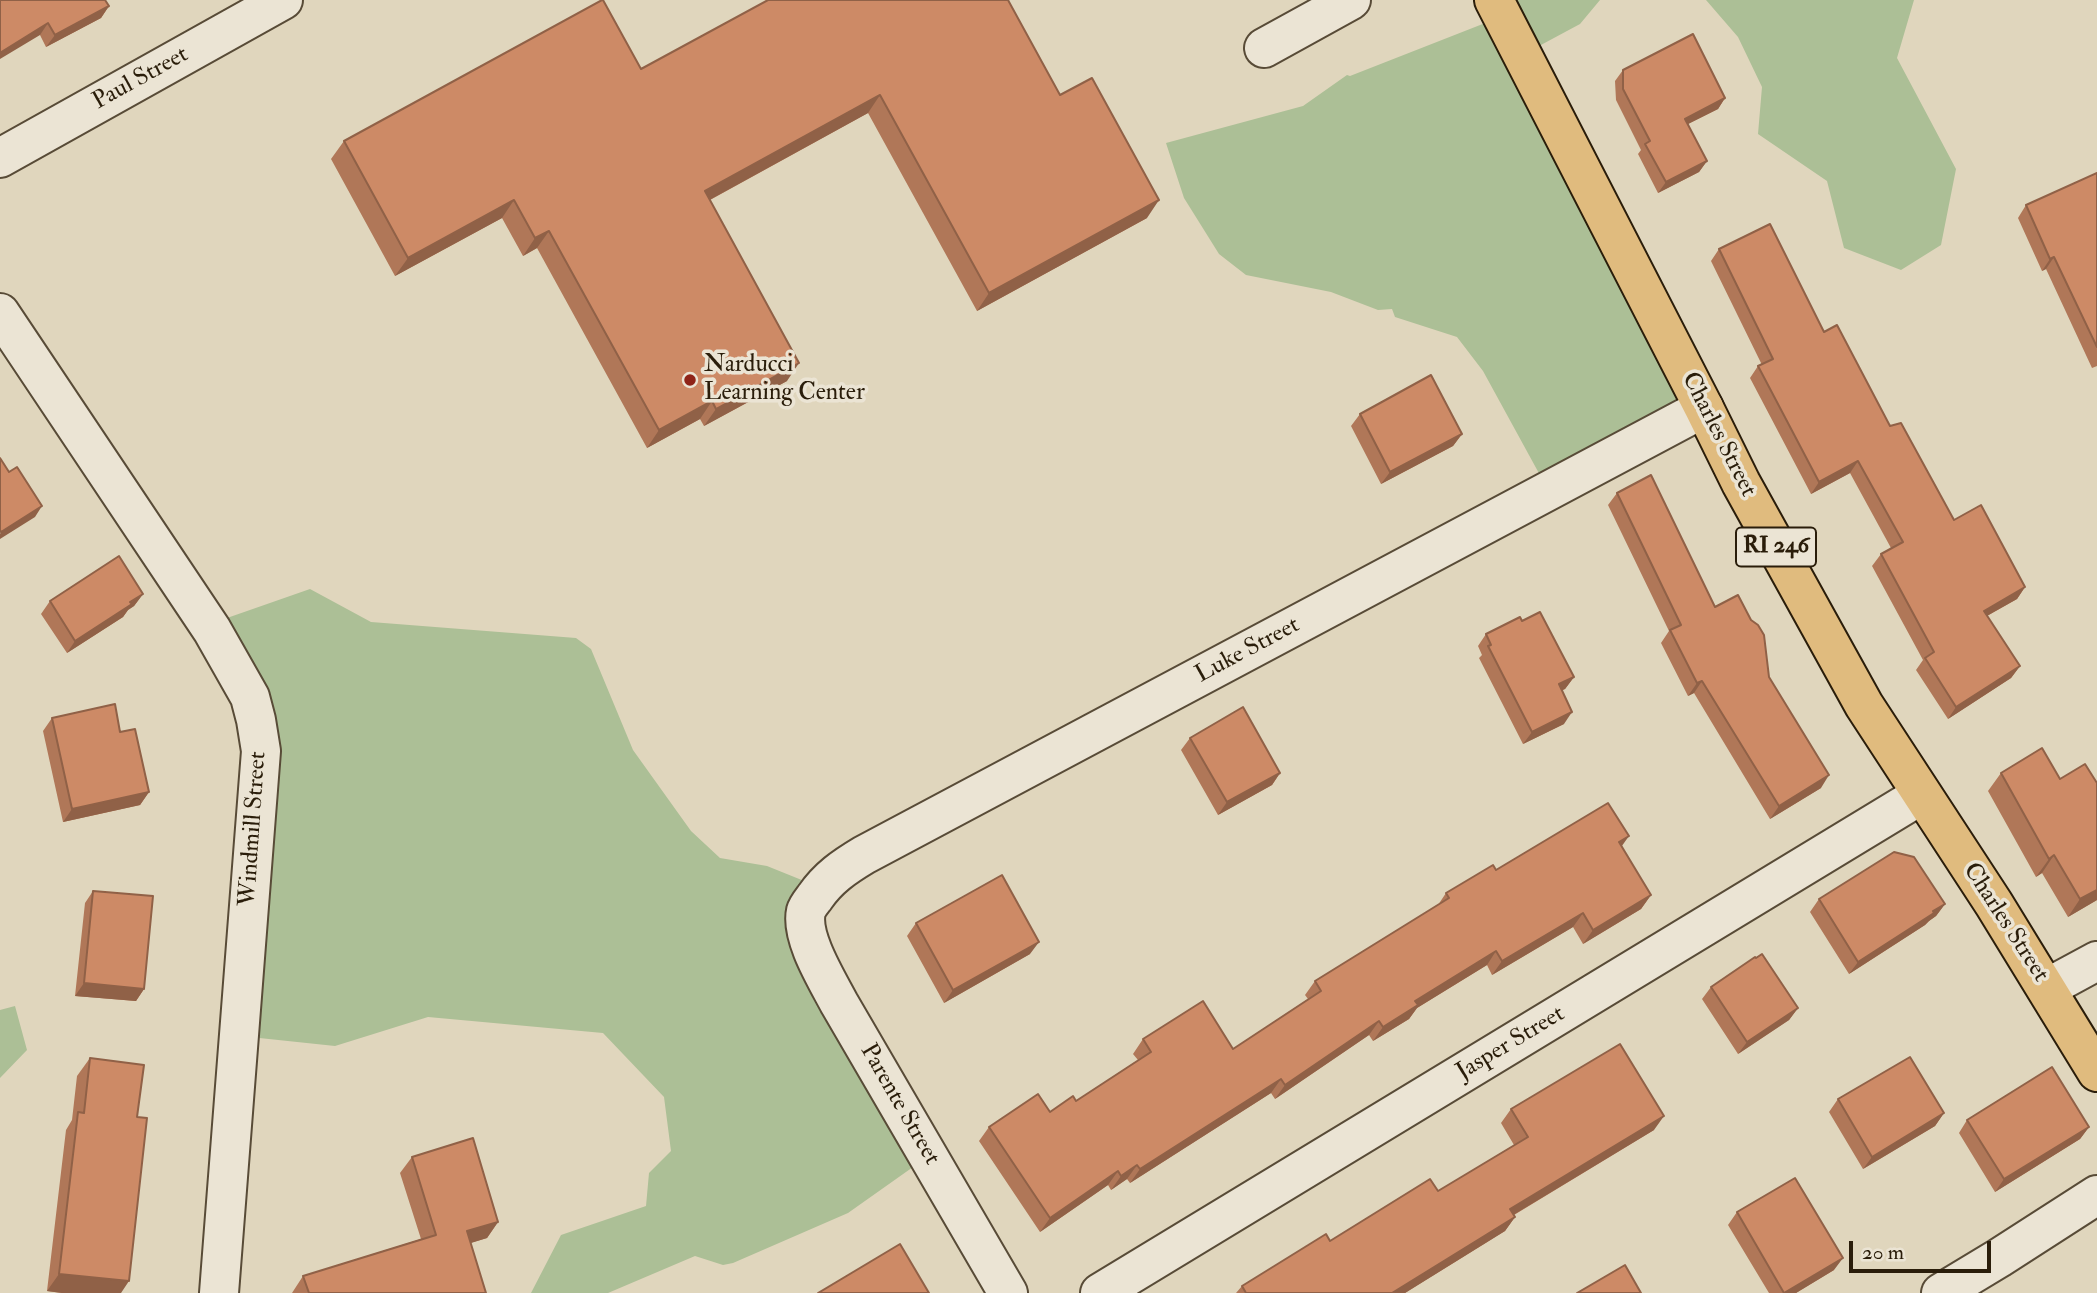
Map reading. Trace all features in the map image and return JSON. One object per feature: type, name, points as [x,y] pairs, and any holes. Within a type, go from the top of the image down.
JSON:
[{"type":"main road","name":"Charles Street","points":[[1494,0],[1741,483],[1864,705],[1994,904],[2097,1072]]},
{"type":"street","name":"Paul Street","points":[[0,158],[283,0]]},
{"type":"street","points":[[1264,48],[1351,0]]},
{"type":"street","name":"Windmill Street","points":[[0,313],[212,630],[250,697],[256,720],[261,751],[219,1293]]},
{"type":"street","name":"Luke Street","points":[[806,910],[819,890],[836,872],[864,855],[1704,408]]},
{"type":"street","name":"Jasper Street","points":[[1100,1293],[1921,795]]},
{"type":"street","name":"Parente Street","points":[[806,910],[806,930],[817,961],[839,1003],[1008,1293]]},
{"type":"street","points":[[2047,988],[2097,961]]},
{"type":"street","points":[[1941,1293],[2097,1195]]},
{"type":"green space","points":[[1492,0],[1600,0],[1580,24],[1526,53],[1691,395],[1541,477],[1483,371],[1457,337],[1395,317],[1392,309],[1378,310],[1331,292],[1246,275],[1219,254],[1184,198],[1166,143],[1303,106],[1347,75],[1498,18]]},
{"type":"green space","points":[[1706,0],[1914,0],[1897,58],[1956,169],[1941,245],[1901,270],[1844,248],[1827,181],[1758,134],[1762,87],[1738,37]]},
{"type":"green space","points":[[310,589],[371,622],[576,638],[591,649],[633,750],[691,831],[720,858],[767,866],[824,889],[822,941],[930,1155],[848,1213],[733,1263],[723,1265],[695,1256],[608,1293],[531,1293],[561,1235],[646,1206],[649,1173],[671,1151],[664,1097],[603,1033],[428,1017],[335,1046],[231,1035],[252,714],[207,625]]},
{"type":"green space","points":[[15,1006],[27,1050],[0,1078],[0,1010]]},
{"type":"building","points":[[0,0],[105,0],[109,6],[55,35],[48,23],[0,53]]},
{"type":"building","points":[[603,0],[641,69],[768,0],[1008,0],[1060,95],[1092,78],[1159,200],[989,293],[880,95],[705,191],[799,363],[716,409],[712,401],[659,430],[549,231],[535,238],[514,200],[408,258],[344,141]]},
{"type":"building","points":[[1693,34],[1725,98],[1685,119],[1707,161],[1666,182],[1645,144],[1650,141],[1623,89],[1623,70]]},
{"type":"building","points":[[2097,173],[2097,347],[2054,257],[2050,259],[2026,205]]},
{"type":"building","points":[[1770,224],[1824,332],[1837,325],[1890,426],[1901,423],[1954,520],[1981,505],[2025,587],[1984,611],[2020,666],[1956,707],[1925,658],[1934,652],[1881,554],[1903,542],[1858,461],[1819,482],[1758,366],[1773,359],[1719,249]]},
{"type":"building","points":[[1431,375],[1462,434],[1390,472],[1360,414]]},
{"type":"building","points":[[0,458],[9,472],[17,467],[42,506],[1,532],[0,530]]},
{"type":"building","points":[[1651,475],[1715,607],[1738,595],[1751,620],[1764,635],[1769,677],[1829,775],[1779,806],[1702,681],[1697,683],[1670,630],[1681,625],[1617,493]]},
{"type":"building","points":[[119,556],[143,594],[75,641],[50,601]]},
{"type":"building","points":[[1540,612],[1574,677],[1559,684],[1572,712],[1532,732],[1488,646],[1491,645],[1486,634],[1520,617],[1522,621]]},
{"type":"building","points":[[115,704],[120,732],[135,729],[149,792],[72,809],[52,718]]},
{"type":"building","points":[[1243,707],[1280,773],[1227,802],[1190,738]]},
{"type":"building","points":[[2042,748],[2060,779],[2085,764],[2097,783],[2097,890],[2080,899],[2054,855],[2049,859],[2001,773]]},
{"type":"building","points":[[1608,803],[1629,836],[1619,842],[1651,895],[1593,930],[1583,913],[1502,961],[1496,951],[1415,1001],[1418,1005],[1383,1027],[1379,1021],[1285,1085],[1281,1079],[1140,1169],[1137,1165],[1121,1176],[1118,1171],[1050,1218],[989,1127],[1038,1094],[1050,1112],[1073,1096],[1076,1101],[1151,1052],[1143,1039],[1203,1001],[1233,1049],[1321,991],[1315,981],[1449,898],[1446,893],[1493,865],[1496,870]]},
{"type":"building","points":[[1894,852],[1914,857],[1945,904],[1858,962],[1819,899]]},
{"type":"building","points":[[1002,875],[1039,942],[953,990],[916,923]]},
{"type":"building","points":[[93,891],[153,896],[144,989],[84,983]]},
{"type":"building","points":[[1762,954],[1798,1008],[1747,1042],[1711,987]]},
{"type":"building","points":[[1620,1044],[1664,1116],[1510,1209],[1515,1217],[1392,1293],[1246,1293],[1242,1286],[1326,1234],[1330,1241],[1430,1179],[1438,1191],[1528,1137],[1511,1109]]},
{"type":"building","points":[[1910,1057],[1944,1113],[1872,1157],[1838,1099]]},
{"type":"building","points":[[90,1058],[144,1065],[137,1117],[147,1118],[129,1281],[59,1274],[78,1112],[84,1113]]},
{"type":"building","points":[[2052,1067],[2089,1127],[2004,1179],[1967,1120]]},
{"type":"building","points":[[473,1138],[498,1222],[467,1231],[486,1293],[309,1293],[303,1276],[436,1235],[412,1157]]},
{"type":"building","points":[[1795,1178],[1843,1258],[1784,1293],[1737,1212]]},
{"type":"building","points":[[900,1244],[929,1293],[818,1293]]},
{"type":"building","points":[[1625,1265],[1641,1293],[1577,1293]]},
{"type":"place","name":"Narducci Learning Center","points":[[690,380]]}]
